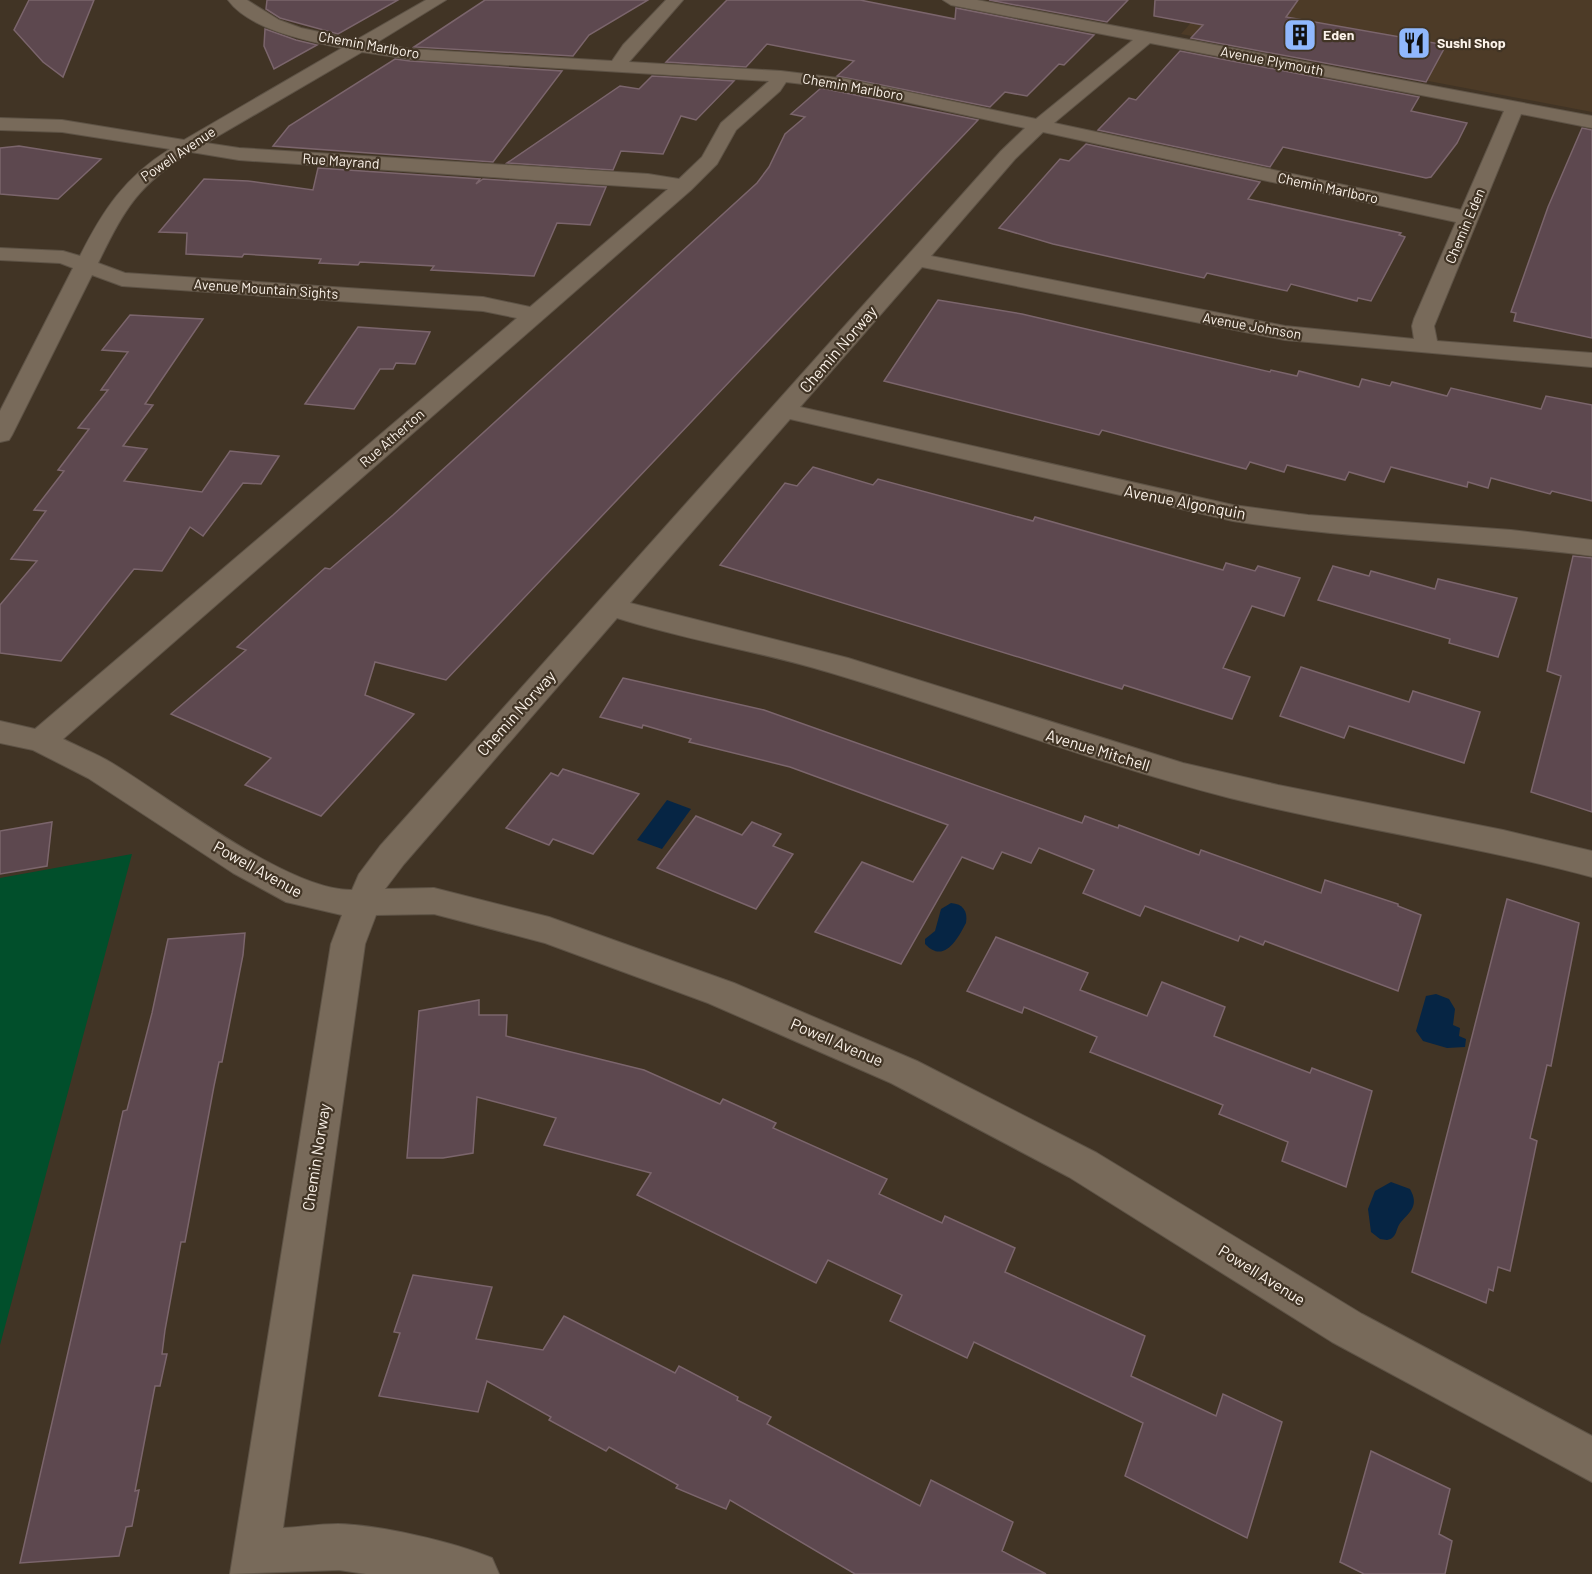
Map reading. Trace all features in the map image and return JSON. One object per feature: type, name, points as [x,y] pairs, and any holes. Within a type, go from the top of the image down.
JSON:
[{"type":"street","name":"Chemin Marlboro","points":[[236,0],[253,13],[276,24],[362,46],[454,58],[781,76],[846,84],[1468,218]]},
{"type":"street","name":"Powell Avenue","points":[[0,435],[86,265],[124,196],[148,172],[186,147],[438,0]]},
{"type":"street","points":[[616,67],[625,51],[656,23],[675,0]]},
{"type":"street","name":"Avenue Plymouth","points":[[951,0],[1592,122]]},
{"type":"street","name":"Chemin Norway","points":[[255,1563],[348,944],[362,903],[374,878],[1012,151],[1146,38]]},
{"type":"street","name":"Rue Atherton","points":[[41,741],[684,186],[711,160],[732,124],[774,87],[781,76]]},
{"type":"street","name":"Chemin Eden","points":[[1427,346],[1423,330],[1425,319],[1515,107]]},
{"type":"street","name":"Rue Mayrand","points":[[0,124],[62,126],[186,147],[258,156],[648,180],[684,186]]},
{"type":"street","name":"Avenue Mountain Sights","points":[[0,254],[57,256],[122,279],[483,304],[536,315]]},
{"type":"street","name":"Avenue Johnson","points":[[916,259],[1260,329],[1341,340],[1592,360]]},
{"type":"street","name":"Avenue Algonquin","points":[[785,410],[1004,459],[1132,492],[1234,513],[1342,527],[1482,536],[1592,548]]},
{"type":"street","name":"Avenue Mitchell","points":[[611,607],[839,666],[1084,747],[1172,772],[1270,796],[1492,839],[1592,864]]},
{"type":"street","name":"Powell Avenue","points":[[0,732],[41,741],[124,784],[219,849],[280,884],[310,897],[362,903],[434,901],[549,931],[721,993],[904,1072],[1083,1165],[1347,1328],[1592,1460]]},
{"type":"street","points":[[0,747],[41,741]]},
{"type":"street","points":[[255,1563],[339,1547],[416,1559],[476,1574]]},
{"type":"shaded area","points":[[1211,0],[1592,0],[1592,112],[1181,34]]},
{"type":"green space","points":[[132,854],[0,1345],[0,878]]},
{"type":"water","points":[[667,800],[691,809],[662,849],[637,840]]},
{"type":"water","points":[[951,903],[964,909],[966,923],[954,942],[944,951],[932,950],[925,944],[925,939],[935,931],[941,909]]},
{"type":"water","points":[[1436,994],[1449,999],[1455,1009],[1453,1025],[1460,1028],[1459,1036],[1466,1039],[1465,1047],[1447,1048],[1423,1041],[1416,1031],[1426,996]]},
{"type":"water","points":[[1391,1182],[1410,1189],[1414,1204],[1399,1225],[1395,1235],[1387,1240],[1380,1239],[1371,1232],[1368,1209],[1375,1191]]},
{"type":"building","points":[[29,0],[94,0],[63,77],[43,62],[14,30]]},
{"type":"building","points":[[267,0],[398,0],[338,34],[280,18],[266,9]]},
{"type":"building","points":[[485,0],[648,0],[589,35],[573,56],[414,47]]},
{"type":"building","points":[[727,0],[860,0],[955,19],[956,8],[1094,35],[1064,65],[1059,64],[1027,96],[1005,92],[990,107],[837,76],[854,61],[767,44],[746,67],[666,62]]},
{"type":"building","points":[[989,0],[1128,0],[1107,22]]},
{"type":"building","name":"Eden","points":[[1155,0],[1298,0],[1286,17],[1446,45],[1426,82],[1191,38],[1203,25],[1154,16]]},
{"type":"building","points":[[265,29],[317,45],[274,69],[264,46]]},
{"type":"building","points":[[1180,51],[1419,97],[1411,111],[1467,123],[1457,143],[1431,177],[1426,178],[1283,147],[1270,167],[1098,130],[1129,98],[1136,100]]},
{"type":"building","points":[[395,59],[562,71],[493,162],[273,146],[289,126]]},
{"type":"building","points":[[652,76],[734,81],[696,120],[681,116],[663,154],[621,151],[613,170],[507,163],[620,86],[639,89]]},
{"type":"building","points":[[821,88],[978,120],[446,680],[375,662],[365,695],[414,714],[321,816],[245,785],[271,758],[171,714],[246,650],[237,647],[325,568],[330,569],[393,515],[757,183],[769,167],[785,134],[805,117],[791,114]]},
{"type":"building","points":[[1582,128],[1592,130],[1592,338],[1514,321],[1516,313],[1511,312],[1548,207]]},
{"type":"building","points":[[1086,144],[1260,182],[1248,199],[1401,233],[1399,235],[1405,237],[1371,301],[1358,298],[1357,301],[1291,284],[1287,291],[1207,273],[1204,278],[1053,244],[999,228],[1060,159],[1069,161]]},
{"type":"building","points":[[19,146],[101,159],[58,199],[0,194],[0,148]]},
{"type":"building","points":[[318,168],[480,179],[476,184],[483,179],[606,187],[590,225],[557,223],[534,276],[431,270],[434,266],[360,262],[358,265],[319,263],[321,259],[244,254],[242,257],[186,254],[187,233],[159,232],[204,179],[248,181],[313,190]]},
{"type":"building","points":[[938,300],[1022,314],[1270,372],[1271,370],[1297,376],[1299,371],[1359,387],[1362,379],[1390,386],[1392,382],[1447,396],[1451,388],[1541,409],[1546,396],[1592,405],[1592,501],[1552,491],[1550,494],[1491,478],[1488,488],[1468,482],[1467,487],[1391,467],[1384,482],[1349,472],[1345,480],[1287,465],[1284,472],[1250,462],[1246,469],[1102,430],[1099,435],[884,381]]},
{"type":"building","points":[[130,315],[203,319],[145,404],[153,405],[123,446],[147,449],[124,481],[202,492],[230,451],[279,456],[261,484],[243,483],[203,536],[190,527],[162,571],[134,569],[61,661],[0,653],[0,605],[37,561],[11,559],[46,511],[34,510],[64,471],[58,470],[89,429],[78,428],[108,390],[101,390],[128,352],[102,350]]},
{"type":"building","points":[[358,327],[430,332],[415,364],[396,363],[393,369],[380,369],[354,409],[305,404]]},
{"type":"building","points":[[813,467],[873,485],[878,479],[1033,521],[1035,517],[1223,570],[1226,563],[1255,571],[1258,566],[1300,578],[1284,616],[1252,606],[1223,668],[1250,677],[1232,719],[1124,685],[1122,689],[720,565],[785,483],[797,486]]},
{"type":"building","points":[[1573,556],[1592,558],[1592,812],[1531,792],[1561,676],[1547,671]]},
{"type":"building","points":[[1333,566],[1369,576],[1371,571],[1435,589],[1438,579],[1517,598],[1498,657],[1449,643],[1450,639],[1318,600]]},
{"type":"building","points":[[1301,667],[1409,702],[1413,691],[1480,712],[1464,763],[1349,726],[1344,738],[1280,716]]},
{"type":"building","points":[[623,678],[764,710],[1082,823],[1085,816],[1118,828],[1119,825],[1199,855],[1201,850],[1321,893],[1325,880],[1398,904],[1398,906],[1421,915],[1398,991],[1265,941],[1263,945],[1240,936],[1238,941],[1145,906],[1140,916],[1083,893],[1094,870],[1039,848],[1031,863],[1002,852],[993,869],[962,857],[901,964],[815,932],[862,862],[913,882],[948,825],[790,767],[689,742],[691,739],[643,725],[642,728],[600,717]]},
{"type":"building","points":[[563,769],[639,794],[593,854],[553,839],[549,845],[506,828],[551,773],[558,776]]},
{"type":"building","points":[[696,816],[742,835],[752,822],[781,834],[773,846],[793,854],[756,909],[657,868]]},
{"type":"building","points":[[52,822],[47,866],[0,874],[0,831]]},
{"type":"building","points":[[1507,899],[1579,923],[1551,1066],[1547,1065],[1530,1138],[1537,1141],[1510,1271],[1498,1267],[1493,1291],[1489,1289],[1486,1303],[1412,1272]]},
{"type":"building","points":[[245,933],[243,955],[222,1062],[219,1062],[214,1086],[185,1242],[181,1242],[162,1354],[167,1354],[160,1386],[155,1386],[135,1491],[139,1490],[132,1526],[126,1527],[119,1556],[20,1563],[123,1111],[127,1110],[168,939]]},
{"type":"building","points":[[996,937],[1088,973],[1080,990],[1147,1016],[1162,982],[1225,1007],[1214,1036],[1310,1073],[1312,1068],[1372,1091],[1346,1187],[1282,1161],[1288,1142],[1219,1114],[1223,1105],[1090,1052],[1097,1037],[1024,1007],[1022,1013],[967,991]]},
{"type":"building","points":[[479,1000],[479,1015],[507,1015],[506,1036],[644,1070],[720,1104],[723,1099],[776,1123],[773,1128],[887,1179],[879,1194],[942,1223],[945,1216],[1015,1248],[1005,1272],[1145,1336],[1131,1376],[1216,1416],[1223,1394],[1282,1422],[1247,1538],[1125,1476],[1143,1423],[974,1342],[967,1358],[890,1321],[902,1295],[828,1260],[816,1283],[637,1195],[651,1173],[544,1145],[556,1118],[477,1097],[473,1153],[443,1158],[407,1158],[419,1011]]},
{"type":"building","points":[[413,1275],[492,1287],[476,1339],[543,1350],[564,1316],[675,1373],[679,1366],[738,1397],[737,1400],[771,1417],[767,1424],[920,1506],[931,1480],[1013,1522],[1002,1551],[1046,1574],[855,1574],[730,1500],[726,1509],[676,1488],[678,1485],[609,1447],[606,1451],[549,1420],[551,1417],[487,1381],[478,1412],[379,1396],[400,1333],[394,1332]]},
{"type":"building","points":[[1371,1451],[1450,1489],[1439,1534],[1452,1541],[1445,1574],[1364,1574],[1340,1562]]},
{"type":"place","name":"Eden","points":[[1300,35]]},
{"type":"place","name":"Sushi Shop","points":[[1414,43]]}]
